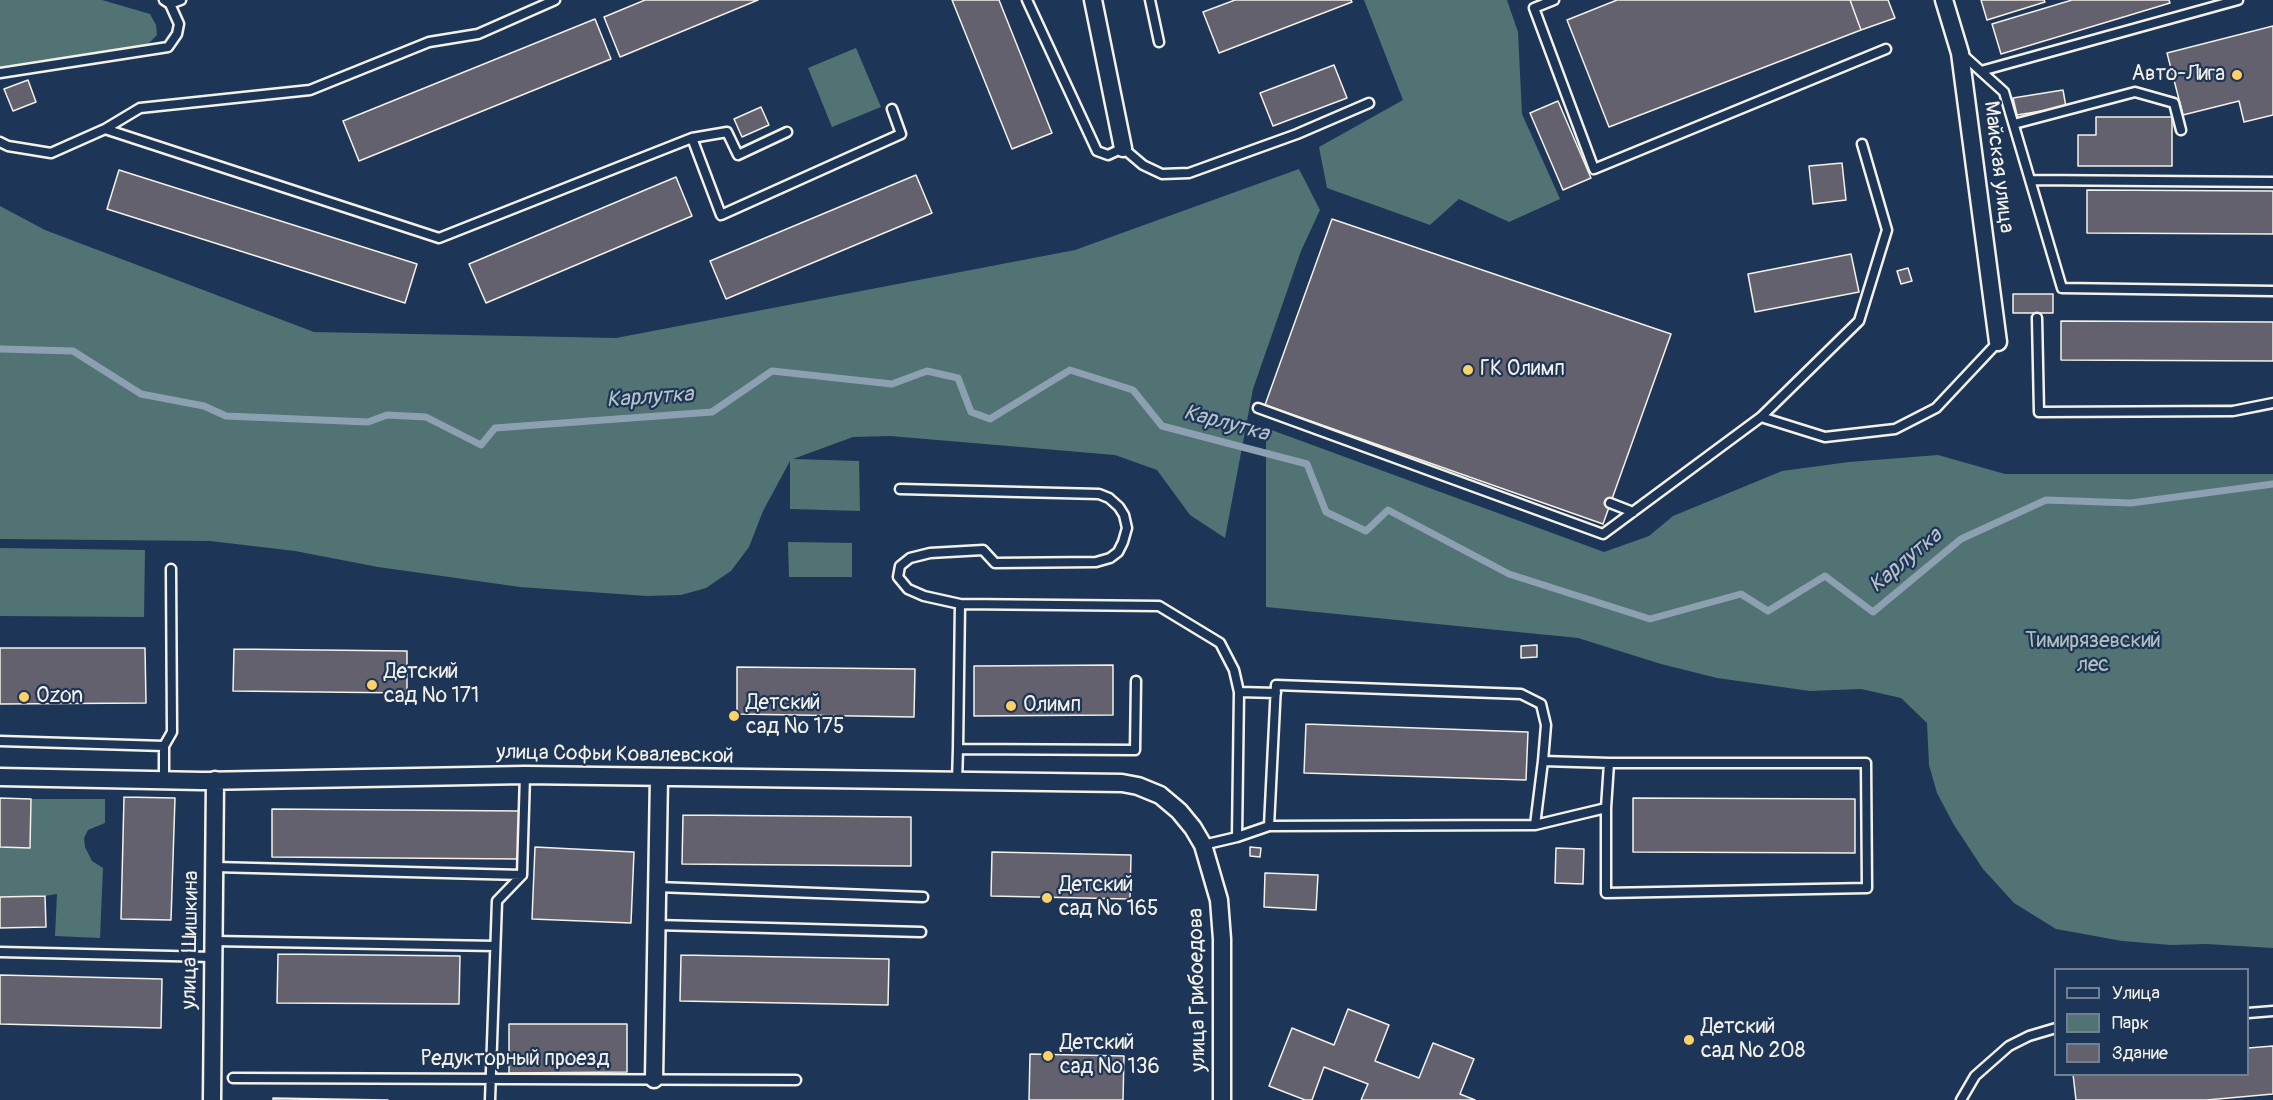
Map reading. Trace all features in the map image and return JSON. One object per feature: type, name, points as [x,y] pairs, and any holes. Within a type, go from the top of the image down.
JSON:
[{"type":"street","points":[[1093,0],[1123,148]]},
{"type":"street","name":"Майская улица","points":[[1944,0],[1960,53],[1998,342]]},
{"type":"street","name":"улица Софьи Ковалевской","points":[[0,777],[215,780],[525,775],[1122,783],[1138,786],[1160,795],[1179,811],[1203,845]]},
{"type":"street","points":[[654,1078],[659,777]]},
{"type":"street","name":"улица Шишкина","points":[[212,1100],[215,780]]},
{"type":"street","name":"улица Грибоедова","points":[[1203,845],[1219,900],[1222,939],[1222,1100]]},
{"type":"lane","points":[[0,73],[168,47],[177,34],[179,24],[167,2],[181,0]]},
{"type":"lane","points":[[0,142],[8,146],[51,153],[105,129],[140,108],[310,90],[429,42],[478,34],[555,0]]},
{"type":"lane","points":[[1027,0],[1096,151],[1108,155],[1123,148],[1143,165],[1162,174],[1189,173],[1297,134],[1369,103]]},
{"type":"lane","points":[[1150,0],[1159,42]]},
{"type":"lane","points":[[1554,0],[1534,8],[1594,169],[1886,49]]},
{"type":"lane","points":[[1980,71],[2238,0]]},
{"type":"lane","points":[[1960,53],[2004,92],[2062,288],[2273,291]]},
{"type":"lane","points":[[2014,124],[2135,92],[2174,103],[2181,130]]},
{"type":"lane","points":[[692,138],[721,215],[902,134],[892,110]]},
{"type":"lane","points":[[105,129],[439,238],[692,138],[727,132],[738,155],[787,132]]},
{"type":"lane","points":[[1257,408],[1603,534],[1761,417],[1859,321],[1887,230],[1862,144]]},
{"type":"lane","points":[[2031,180],[2273,182]]},
{"type":"lane","points":[[2037,318],[2039,412],[2233,411],[2273,403]]},
{"type":"lane","points":[[1761,417],[1824,437],[1895,429],[1936,408],[1998,342]]},
{"type":"lane","points":[[900,489],[1099,494],[1109,498],[1124,515],[1127,528],[1118,552],[1110,558],[1096,562],[995,563],[983,550],[920,554],[900,566],[898,577],[908,589],[924,596],[960,604],[1159,606],[1220,643],[1234,669],[1239,692],[1237,837]]},
{"type":"lane","points":[[1610,503],[1634,512]]},
{"type":"lane","points":[[164,780],[164,746],[172,732],[171,569]]},
{"type":"lane","points":[[957,781],[960,604]]},
{"type":"lane","points":[[958,750],[1136,750],[1136,681]]},
{"type":"lane","points":[[1269,826],[1276,685],[1521,694],[1541,704],[1546,725],[1535,825]]},
{"type":"lane","points":[[1239,692],[1276,693]]},
{"type":"lane","points":[[0,741],[164,746]]},
{"type":"lane","points":[[1543,761],[1866,763],[1867,888],[1606,893],[1606,808],[1609,763]]},
{"type":"lane","points":[[490,1100],[497,901],[522,875],[525,775]]},
{"type":"lane","points":[[1203,845],[1269,826],[1535,825],[1606,808]]},
{"type":"lane","points":[[215,867],[522,875]]},
{"type":"lane","points":[[657,887],[922,897]]},
{"type":"lane","points":[[656,926],[921,932]]},
{"type":"lane","points":[[0,952],[495,946]]},
{"type":"lane","points":[[2249,1013],[2273,1011]]},
{"type":"lane","points":[[1961,1100],[1975,1076],[2009,1046],[2029,1036],[2054,1028]]},
{"type":"lane","name":"Редукторный проезд","points":[[233,1078],[796,1080]]},
{"type":"green space","points":[[0,0],[102,0],[150,14],[156,25],[157,35],[143,49],[0,68]]},
{"type":"green space","points":[[1364,0],[1507,0],[1518,32],[1522,114],[1560,199],[1509,222],[1459,199],[1430,225],[1327,188],[1319,147],[1403,100]]},
{"type":"green space","points":[[856,48],[881,107],[832,127],[808,68]]},
{"type":"green space","points":[[1299,169],[1320,210],[1301,251],[1253,389],[1225,538],[1190,515],[1157,470],[1115,455],[890,436],[853,437],[793,459],[859,461],[860,511],[790,509],[790,461],[763,511],[749,547],[731,571],[706,588],[681,595],[647,596],[520,587],[378,567],[295,551],[210,541],[0,539],[0,206],[45,230],[314,332],[616,338],[1075,250]]},
{"type":"green space","name":"Тимирязевский лес","points":[[1266,428],[1604,552],[1649,536],[1673,516],[1782,471],[1849,462],[1938,455],[2005,474],[2273,474],[2273,948],[2122,941],[2056,929],[2014,903],[1983,869],[1954,825],[1937,793],[1929,765],[1927,723],[1901,698],[1861,689],[1810,691],[1717,678],[1661,664],[1578,638],[1266,607]]},
{"type":"green space","points":[[788,542],[852,543],[852,577],[789,577]]},
{"type":"green space","points":[[0,548],[145,550],[144,617],[0,616]]},
{"type":"green space","points":[[31,799],[105,799],[105,823],[88,830],[84,838],[85,847],[92,861],[103,868],[100,938],[55,936],[57,894],[0,897],[0,847],[30,847]]},
{"type":"building","points":[[645,0],[758,0],[620,57],[604,17]]},
{"type":"building","points":[[952,0],[999,0],[1052,133],[1012,149]]},
{"type":"building","points":[[1235,0],[1351,0],[1352,2],[1219,53],[1203,12]]},
{"type":"building","points":[[1617,0],[1850,0],[1861,30],[1609,127],[1567,20]]},
{"type":"building","points":[[1850,0],[1888,0],[1895,18],[1861,30]]},
{"type":"building","points":[[1981,0],[2044,0],[2045,2],[1987,20]]},
{"type":"building","points":[[2072,0],[2169,0],[2170,3],[2001,54],[1992,24]]},
{"type":"building","points":[[595,19],[611,59],[359,161],[343,121]]},
{"type":"building","points":[[2273,26],[2273,115],[2244,122],[2239,101],[2183,115],[2167,53]]},
{"type":"building","points":[[1334,65],[1347,98],[1273,126],[1260,93]]},
{"type":"building","points":[[28,80],[36,102],[13,111],[4,89]]},
{"type":"building","points":[[2063,90],[2066,107],[2017,115],[2013,98]]},
{"type":"building","points":[[1558,101],[1591,178],[1563,190],[1530,113]]},
{"type":"building","points":[[761,107],[769,125],[742,137],[734,119]]},
{"type":"building","points":[[2096,117],[2172,117],[2172,166],[2078,166],[2078,135],[2096,135]]},
{"type":"building","points":[[1842,163],[1846,200],[1813,204],[1809,166]]},
{"type":"building","points":[[119,170],[417,264],[405,303],[107,209]]},
{"type":"building","points":[[916,175],[932,213],[726,299],[710,261]]},
{"type":"building","points":[[676,177],[692,216],[486,303],[469,264]]},
{"type":"building","points":[[2087,190],[2273,191],[2273,234],[2087,233]]},
{"type":"building","name":"ГК Олимп","points":[[1332,219],[1671,334],[1603,524],[1265,405]]},
{"type":"building","points":[[1851,254],[1859,292],[1755,312],[1748,274]]},
{"type":"building","points":[[1908,268],[1912,281],[1901,284],[1897,271]]},
{"type":"building","points":[[2013,294],[2053,294],[2053,313],[2013,313]]},
{"type":"building","points":[[2061,321],[2273,322],[2273,361],[2061,360]]},
{"type":"building","points":[[1537,645],[1537,657],[1521,658],[1521,646]]},
{"type":"building","points":[[0,648],[145,648],[146,703],[0,704]]},
{"type":"building","points":[[234,649],[407,651],[407,693],[233,691]]},
{"type":"building","points":[[1113,665],[1113,715],[974,716],[974,666]]},
{"type":"building","points":[[737,667],[915,669],[914,717],[737,714]]},
{"type":"building","points":[[1306,724],[1528,732],[1526,780],[1304,773]]},
{"type":"building","points":[[124,797],[175,798],[171,920],[121,919]]},
{"type":"building","points":[[0,798],[31,799],[30,848],[0,847]]},
{"type":"building","points":[[1633,798],[1855,799],[1855,853],[1633,852]]},
{"type":"building","points":[[272,809],[520,811],[519,859],[272,857]]},
{"type":"building","points":[[683,815],[911,817],[911,866],[682,864]]},
{"type":"building","points":[[535,847],[634,852],[631,923],[532,919]]},
{"type":"building","points":[[1250,847],[1261,848],[1260,857],[1250,856]]},
{"type":"building","points":[[1556,848],[1584,849],[1583,884],[1555,883]]},
{"type":"building","points":[[992,852],[1131,855],[1130,899],[991,896]]},
{"type":"building","points":[[1265,873],[1318,875],[1316,910],[1264,907]]},
{"type":"building","points":[[45,896],[46,927],[0,928],[0,897]]},
{"type":"building","points":[[278,954],[460,956],[459,1004],[277,1003]]},
{"type":"building","points":[[681,955],[889,959],[888,1005],[680,1001]]},
{"type":"building","points":[[0,975],[162,979],[161,1028],[0,1024]]},
{"type":"building","points":[[1348,1009],[1389,1025],[1375,1061],[1419,1078],[1433,1043],[1474,1059],[1460,1094],[1475,1100],[1361,1100],[1368,1084],[1324,1067],[1312,1100],[1305,1100],[1269,1086],[1292,1028],[1334,1045]]},
{"type":"building","points":[[509,1024],[627,1024],[627,1072],[509,1073]]},
{"type":"building","points":[[2273,1046],[2273,1094],[2207,1100],[2076,1100],[2073,1076],[2249,1076],[2249,1048]]},
{"type":"building","points":[[1030,1054],[1124,1056],[1123,1100],[1029,1100]]},
{"type":"building","points":[[273,1098],[388,1100],[273,1100]]},
{"type":"waterway","name":"Карлутка","points":[[0,349],[73,351],[141,394],[204,406],[226,416],[368,422],[387,415],[426,417],[481,445],[495,428],[712,412],[772,371],[892,384],[927,371],[958,378],[971,412],[990,419],[1070,370],[1133,390],[1162,426],[1307,464],[1326,512],[1366,531],[1388,510],[1509,574],[1650,619],[1741,594],[1768,611],[1825,576],[1873,612],[1961,539],[2046,500],[2131,503],[2273,484]]},
{"type":"place","name":"Авто-Лига","points":[[2237,75]]},
{"type":"place","name":"ГК Олимп","points":[[1468,370]]},
{"type":"place","name":"Детский сад № 171","points":[[372,685]]},
{"type":"place","name":"Ozon","points":[[24,697]]},
{"type":"place","name":"Олимп","points":[[1011,706]]},
{"type":"place","name":"Детский сад № 175","points":[[734,716]]},
{"type":"place","name":"Детский сад № 165","points":[[1047,898]]},
{"type":"place","name":"Детский сад № 208","points":[[1689,1040]]},
{"type":"place","name":"Детский сад № 136","points":[[1048,1056]]}]
